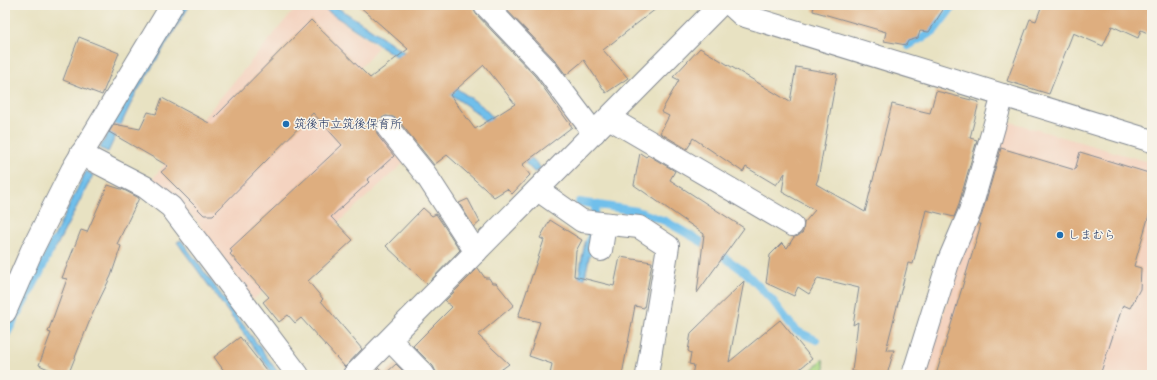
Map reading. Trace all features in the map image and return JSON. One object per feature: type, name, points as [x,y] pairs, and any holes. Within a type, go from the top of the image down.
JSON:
[{"type":"street","points":[[5,312],[32,250],[72,170],[172,5]]},
{"type":"street","points":[[485,5],[602,125],[792,225]]},
{"type":"street","points":[[354,375],[720,5]]},
{"type":"street","points":[[731,5],[742,15],[1152,141]]},
{"type":"street","points":[[913,375],[948,260],[970,211],[1003,95]]},
{"type":"street","points":[[388,128],[426,175],[476,252]]},
{"type":"street","points":[[81,154],[145,187],[171,206],[298,375]]},
{"type":"street","points":[[538,190],[582,222],[639,227],[668,246],[647,375]]},
{"type":"street","points":[[601,250],[605,224]]},
{"type":"street","points":[[390,340],[424,375]]},
{"type":"shaded area","name":"筑後市立筑後保育所","points":[[298,5],[318,5],[378,47],[343,88],[407,160],[253,300],[195,219],[150,182]]},
{"type":"shaded area","name":"しまむら","points":[[1001,119],[1152,163],[1152,375],[925,375]]},
{"type":"green space","points":[[823,359],[826,375],[806,375]]},
{"type":"water","points":[[183,5],[190,5],[134,97],[108,152],[100,148],[140,72]]},
{"type":"water","points":[[318,5],[333,5],[362,23],[482,106],[541,168],[535,173],[476,112]]},
{"type":"water","points":[[86,171],[93,175],[53,253],[48,249]]},
{"type":"water","points":[[181,240],[280,375],[274,375],[177,242]]},
{"type":"water","points":[[585,241],[592,243],[562,375]]},
{"type":"building","points":[[358,5],[473,5],[476,14],[535,76],[572,127],[522,165],[530,175],[512,194],[507,189],[494,197],[447,155],[434,165],[398,120],[393,117],[386,116],[380,119],[376,124],[378,136],[394,156],[367,180],[369,182],[331,217],[353,240],[308,281],[323,299],[321,301],[362,349],[345,367],[301,318],[295,323],[288,315],[279,322],[263,302],[269,297],[230,254],[232,252],[230,249],[342,145],[313,113],[213,215],[204,215],[161,172],[168,166],[109,132],[114,124],[140,129],[148,112],[156,114],[162,98],[209,123],[311,20],[370,78],[408,49]],"holes":[[[484,65],[515,104],[475,129],[450,95]]]},
{"type":"building","points":[[502,5],[661,5],[603,50],[628,78],[606,93],[584,60],[566,75],[554,59]]},
{"type":"building","points":[[814,5],[946,5],[929,32],[920,31],[918,38],[908,41],[906,45],[884,41],[886,32],[813,11]]},
{"type":"building","points":[[1042,5],[1152,5],[1152,35],[1141,30],[1138,38],[1112,26],[1103,46],[1073,33],[1049,94],[1007,81],[1030,19],[1036,21]]},
{"type":"building","points":[[79,37],[119,53],[102,95],[63,80]]},
{"type":"building","points":[[700,48],[790,102],[796,67],[837,74],[816,184],[865,212],[892,104],[930,113],[936,91],[979,102],[970,138],[977,140],[954,217],[926,210],[913,264],[908,263],[886,350],[894,350],[887,375],[867,375],[852,371],[858,322],[853,325],[859,288],[818,278],[809,294],[798,287],[794,296],[766,283],[770,255],[782,243],[787,248],[794,237],[803,232],[804,223],[815,210],[782,192],[785,173],[776,185],[746,167],[743,172],[693,138],[687,149],[660,133],[669,116],[661,112],[679,80],[673,77]]},
{"type":"building","name":"しまむら","points":[[1001,148],[1075,170],[1080,152],[1152,174],[1152,205],[1134,266],[1141,268],[1140,289],[1130,308],[1123,305],[1100,375],[936,375],[981,224],[978,224]]},
{"type":"building","points":[[640,153],[646,157],[648,155],[675,171],[670,180],[744,228],[697,293],[704,234],[634,185]]},
{"type":"building","points":[[108,185],[124,190],[139,198],[117,244],[121,246],[111,276],[92,315],[68,375],[62,375],[39,365],[51,333],[48,332],[67,279],[62,278],[81,230],[87,232]]},
{"type":"building","points":[[468,199],[480,222],[474,227],[459,203]]},
{"type":"building","points":[[423,208],[432,216],[436,214],[460,250],[427,284],[386,246]]},
{"type":"building","points":[[550,220],[582,240],[576,251],[574,276],[614,286],[620,257],[652,262],[644,308],[635,306],[622,375],[550,375],[552,364],[529,356],[540,322],[518,317],[544,240],[540,238]]},
{"type":"building","points":[[478,268],[485,278],[489,278],[492,283],[496,283],[514,305],[478,335],[509,364],[494,375],[436,375],[433,366],[413,346],[452,307],[445,301]]},
{"type":"building","points":[[744,281],[729,362],[780,320],[812,359],[792,375],[692,375],[694,365],[689,364],[691,353],[688,351],[691,333]]},
{"type":"building","points":[[240,337],[270,375],[227,375],[214,357]]},
{"type":"building","points":[[396,364],[407,375],[372,375],[379,368],[385,374]]},
{"type":"waterway","points":[[908,46],[934,31],[954,5]]},
{"type":"waterway","points":[[579,202],[637,211],[665,221],[707,245],[745,272],[773,301],[795,330],[816,340]]},
{"type":"waterway","points":[[588,252],[596,204]]},
{"type":"waterway","points":[[5,337],[40,273],[54,241]]},
{"type":"place","name":"筑後市立筑後保育所","points":[[286,124]]},
{"type":"place","name":"しまむら","points":[[1060,235]]}]
